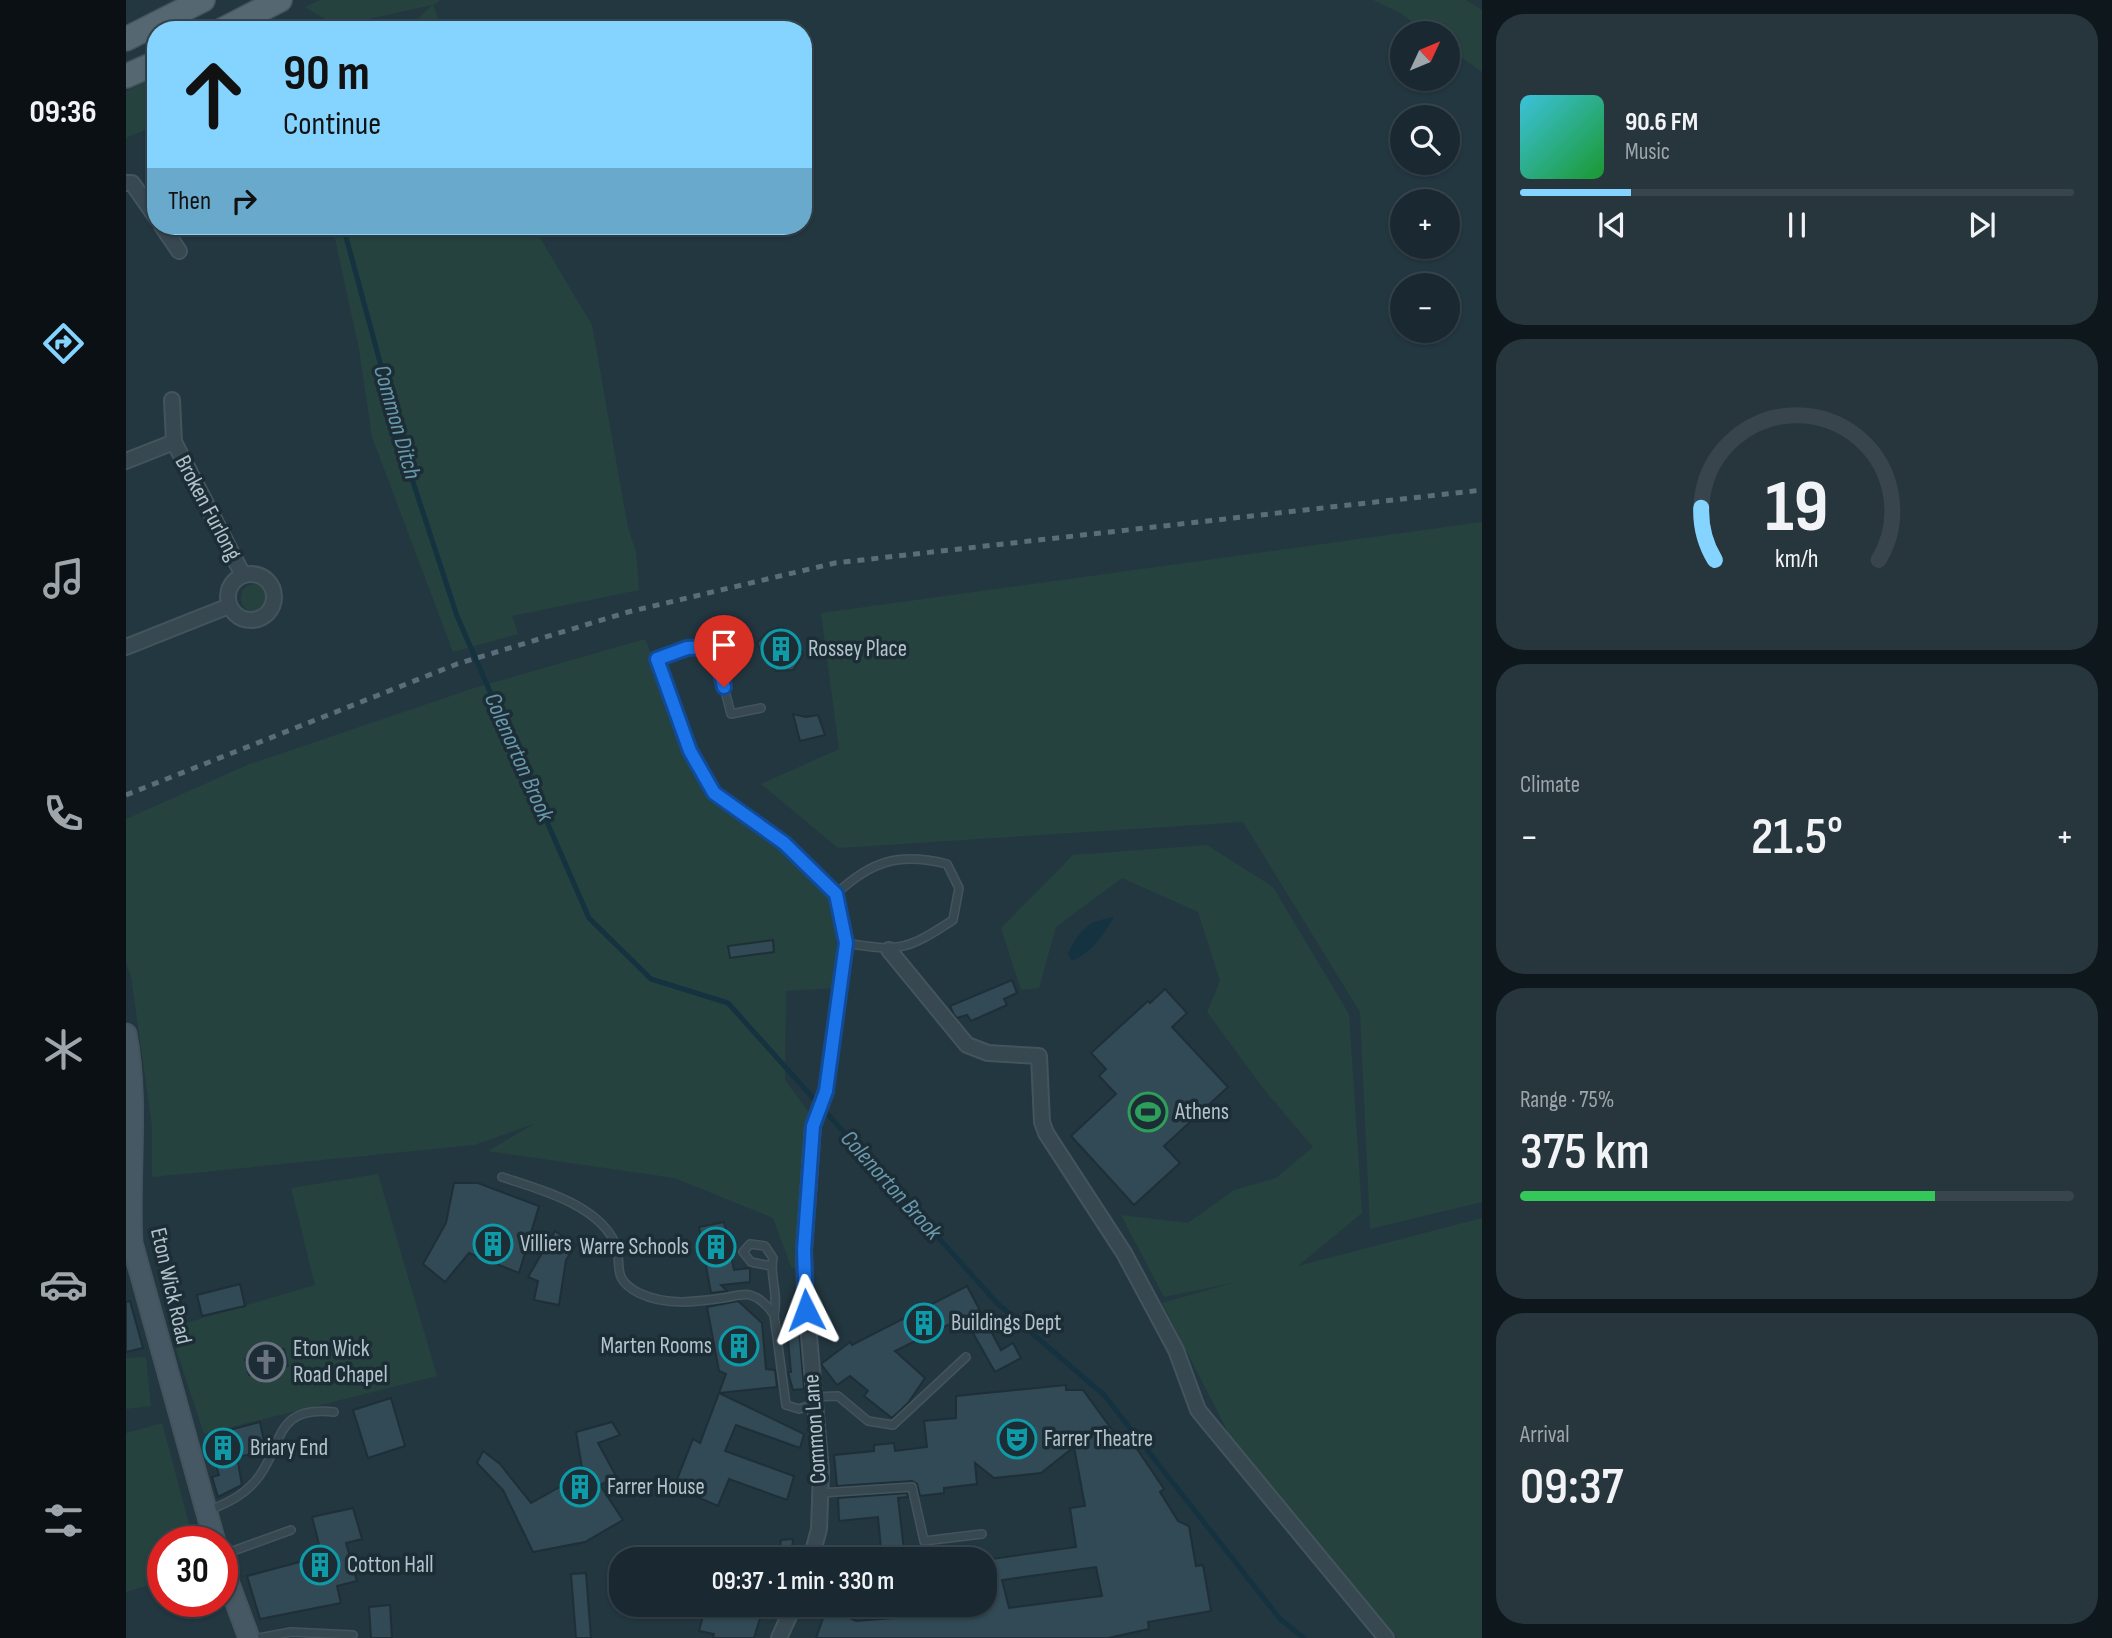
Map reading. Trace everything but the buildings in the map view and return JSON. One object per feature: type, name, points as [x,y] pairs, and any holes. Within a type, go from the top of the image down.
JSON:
[{"type":"main road","points":[[151,21],[186,0]]},
{"type":"main road","points":[[158,21],[203,0]]},
{"type":"main road","points":[[239,21],[279,0]]},
{"type":"main road","points":[[126,36],[147,23]]},
{"type":"main road","points":[[126,36],[147,26]]},
{"type":"main road","points":[[126,76],[147,67]]},
{"type":"main road","name":"Eton Wick Road","points":[[126,1034],[132,1119],[129,1244],[210,1526]]},
{"type":"main road","points":[[238,1608],[249,1638]]},
{"type":"street","points":[[126,183],[132,183],[147,204]]},
{"type":"street","points":[[168,235],[179,251]]},
{"type":"street","name":"Broken Furlong","points":[[172,400],[174,442],[243,575]]},
{"type":"street","name":"Broken Furlong","points":[[126,461],[174,442]]},
{"type":"street","points":[[256,574],[266,579],[272,589],[273,605],[265,615],[252,620],[241,618],[229,606],[230,586],[243,575],[256,574]]},
{"type":"street","points":[[126,647],[229,606]]},
{"type":"street","points":[[889,950],[967,1045],[988,1053],[1040,1056],[1042,1122],[1046,1133],[1124,1253],[1176,1350],[1198,1410],[1386,1638]]},
{"type":"street","name":"Common Lane","points":[[814,1547],[819,1529],[820,1493],[804,1250],[813,1126],[826,1091]]},
{"type":"street","points":[[779,1638],[789,1617]]},
{"type":"lane","points":[[761,708],[731,714],[718,660],[703,647],[687,648],[657,659],[697,767],[714,793],[784,843],[836,894],[846,943],[826,1091]]},
{"type":"lane","points":[[836,894],[854,877],[881,862],[922,858],[947,864],[959,888],[953,920],[916,944],[889,950],[846,943]]},
{"type":"lane","points":[[502,1177],[568,1202],[593,1217],[613,1238],[618,1274],[625,1284],[640,1294],[660,1301],[694,1303],[749,1294],[767,1304],[774,1315]]},
{"type":"lane","points":[[771,1266],[778,1299],[774,1315],[786,1405],[799,1409],[814,1401],[838,1396],[868,1421],[893,1425],[966,1357]]},
{"type":"lane","points":[[206,1511],[235,1500],[260,1475],[281,1430],[290,1421],[316,1411],[334,1412]]},
{"type":"lane","points":[[820,1493],[912,1487],[923,1541],[982,1534]]},
{"type":"lane","points":[[238,1549],[291,1530]]},
{"type":"lane","points":[[259,1638],[291,1632],[353,1635]]},
{"type":"green space","points":[[320,0],[441,0],[433,5],[439,21],[416,21],[432,5],[360,21],[329,21],[305,7]]},
{"type":"green space","points":[[1373,0],[1466,0],[1482,10],[1482,72],[1460,56],[1460,21],[1411,21]]},
{"type":"green space","points":[[147,81],[147,129],[126,138],[126,91]]},
{"type":"green space","points":[[334,235],[538,235],[592,325],[628,528],[636,552],[639,590],[512,616],[518,634],[453,652],[372,437],[359,349]]},
{"type":"green space","points":[[1482,522],[1482,1202],[1370,1229],[1360,1012],[1243,822],[838,848],[761,784],[839,749],[821,613]]},
{"type":"green space","points":[[255,584],[265,588],[269,598],[265,608],[255,612],[245,608],[241,598],[245,588]]},
{"type":"green space","points":[[645,639],[710,790],[810,871],[827,894],[836,929],[837,988],[786,991],[785,1080],[810,1114],[798,1270],[791,1267],[773,1218],[674,1178],[488,1151],[534,1124],[474,1145],[152,1177],[152,1126],[131,976],[126,963],[126,819],[247,765],[474,688]]},
{"type":"green space","points":[[1207,845],[1273,887],[1349,1014],[1362,1213],[1298,1266],[1482,1218],[1482,1638],[1397,1638],[1230,1436],[1162,1303],[1232,1283],[1164,1297],[1121,1215],[1188,1223],[1234,1190],[1276,1178],[1313,1147],[1266,1092],[1207,1012],[1220,981],[1198,912],[1122,878],[1056,927],[1039,988],[1021,990],[1001,928],[1073,855]]},
{"type":"green space","points":[[378,1174],[437,1376],[204,1434],[169,1328],[315,1285],[291,1188]]},
{"type":"green space","points":[[146,1357],[151,1406],[126,1409],[126,1358]]},
{"type":"green space","points":[[162,1423],[190,1526],[147,1526],[147,1586],[126,1592],[126,1433]]},
{"type":"water","points":[[1114,917],[1097,942],[1086,953],[1072,961],[1068,954],[1081,932],[1097,921]]},
{"type":"waterway","name":"Colenorton Brook","points":[[345,235],[411,476],[457,616],[589,918],[651,979],[728,1003],[997,1303],[1104,1395],[1280,1619],[1304,1638]]},
{"type":"railway","points":[[126,795],[457,664],[628,612],[835,563],[1482,490]]},
{"type":"place","name":"Rossey Place","points":[[781,649]]},
{"type":"place","name":"Athens","points":[[1148,1112]]},
{"type":"place","name":"Villiers","points":[[493,1244]]},
{"type":"place","name":"Warre Schools","points":[[716,1247]]},
{"type":"place","name":"Buildings Dept","points":[[924,1323]]},
{"type":"place","name":"Marten Rooms","points":[[739,1346]]},
{"type":"place","name":"Eton Wick Road Chapel","points":[[266,1362]]},
{"type":"place","name":"Farrer Theatre","points":[[1017,1439]]},
{"type":"place","name":"Briary End","points":[[223,1448]]},
{"type":"place","name":"Farrer House","points":[[580,1487]]},
{"type":"place","name":"Cotton Hall","points":[[320,1565]]},
{"type":"route","points":[[724,687],[718,660],[703,647],[687,648],[657,659],[690,751],[714,793],[784,843],[836,894],[846,943],[838,1021],[826,1091],[813,1126],[804,1250],[806,1310]]},
{"type":"water label","name":"Common Ditch","points":[[397,422]]}]
